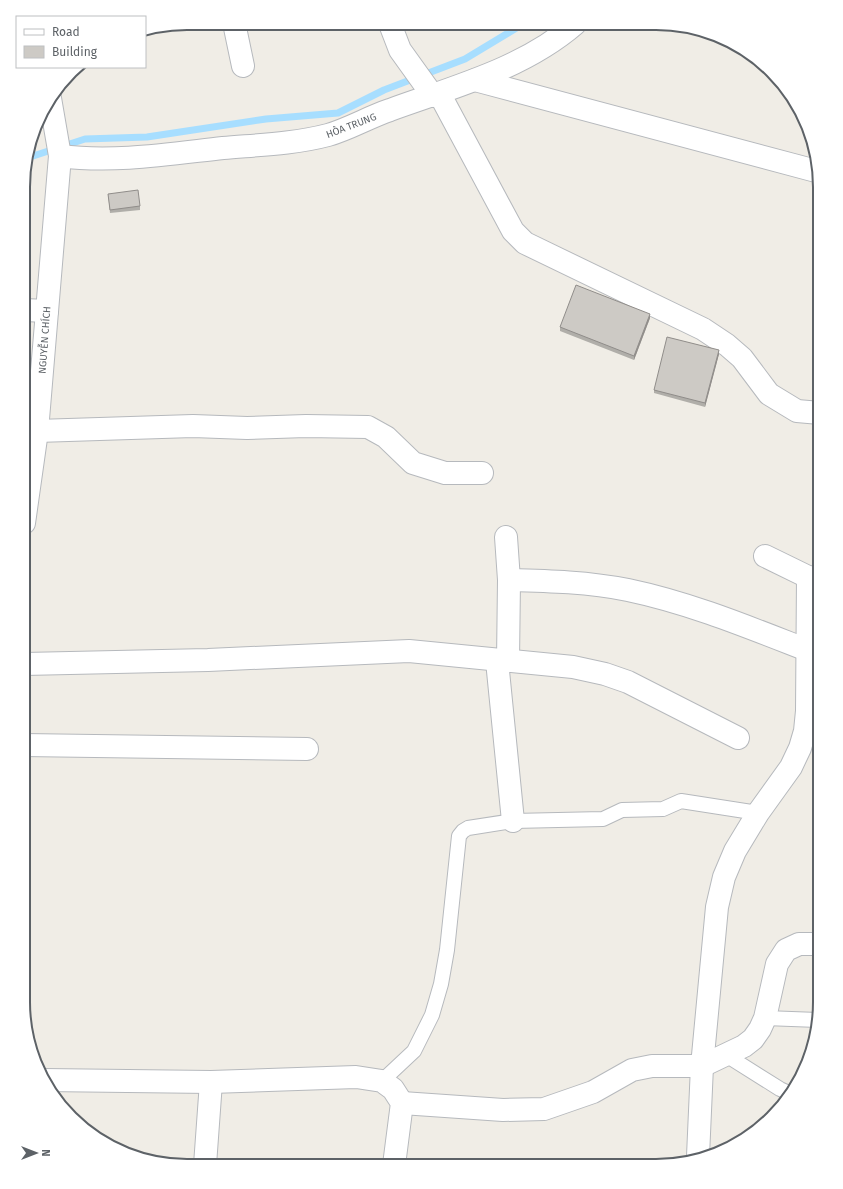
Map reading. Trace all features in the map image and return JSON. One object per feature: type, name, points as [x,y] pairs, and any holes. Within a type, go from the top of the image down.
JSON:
[{"type":"street","points":[[235,30],[243,66]]},
{"type":"street","points":[[392,30],[400,50],[410,65],[430,89],[513,231],[525,243],[703,329],[727,345],[742,358],[769,394],[797,412],[813,413]]},
{"type":"street","name":"HÒA TRUNG","points":[[60,156],[100,158],[144,156],[280,142],[321,136],[430,89],[475,80],[539,51],[567,30]]},
{"type":"street","points":[[475,80],[812,170]]},
{"type":"street","name":"NGUYỄN CHÍCH","points":[[30,481],[37,431],[60,156],[52,107]]},
{"type":"street","points":[[30,310],[47,310]]},
{"type":"street","points":[[37,431],[193,426],[247,428],[306,426],[368,427],[386,437],[413,463],[445,473],[482,472]]},
{"type":"street","points":[[506,537],[509,580],[502,661],[513,821]]},
{"type":"street","points":[[765,556],[813,578]]},
{"type":"street","points":[[509,580],[574,583],[627,590],[680,604],[732,621],[807,650]]},
{"type":"street","points":[[698,1154],[702,1066],[717,907],[724,877],[735,851],[758,813],[791,766],[800,748],[805,731],[807,711],[807,650],[813,588]]},
{"type":"street","points":[[30,664],[208,660],[409,651],[573,667],[605,674],[628,682],[738,738]]},
{"type":"street","points":[[30,745],[307,749]]},
{"type":"street","points":[[402,1103],[503,1110],[544,1109],[593,1092],[632,1070],[652,1066],[702,1066],[744,1046],[753,1039],[765,1018],[780,956],[786,950],[799,944],[813,944]]},
{"type":"street","points":[[50,1080],[211,1082],[356,1077],[382,1081],[393,1089],[402,1103],[395,1159]]},
{"type":"street","points":[[205,1159],[211,1082]]},
{"type":"lane","points":[[382,1081],[414,1051],[432,1015],[441,984],[447,950],[460,836],[463,830],[513,821],[603,819],[622,810],[663,809],[681,801],[758,813]]},
{"type":"lane","points":[[765,1018],[812,1020]]},
{"type":"lane","points":[[726,1055],[785,1091]]},
{"type":"building","points":[[138,190],[140,206],[110,210],[108,194]]},
{"type":"building","points":[[576,285],[650,314],[634,356],[560,327]]},
{"type":"building","points":[[667,337],[719,350],[705,403],[654,390]]},
{"type":"waterway","points":[[33,156],[85,139],[147,137],[266,119],[338,113],[384,90],[465,59],[513,30]]}]
